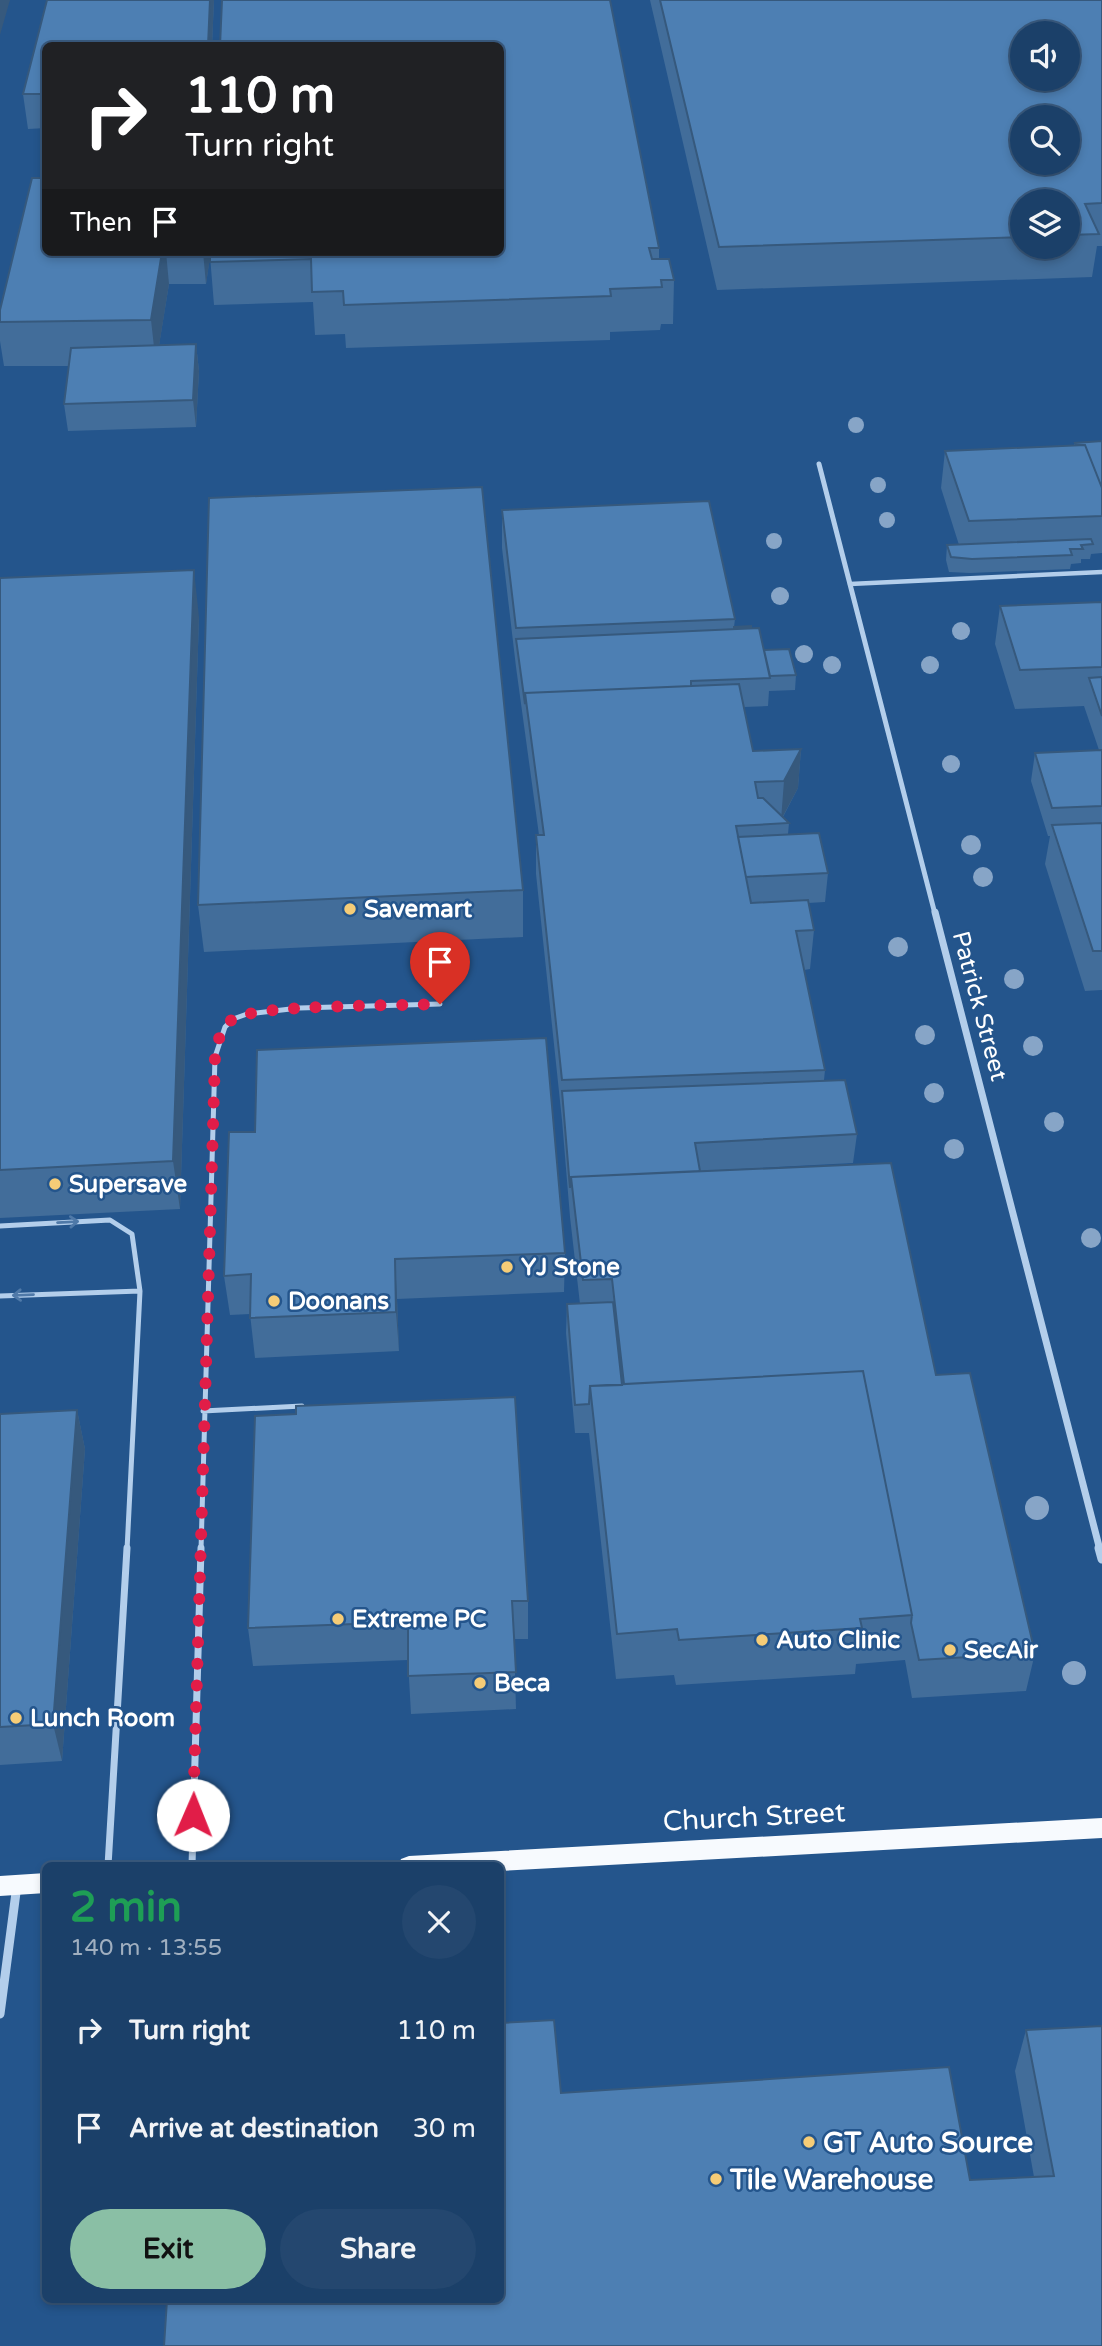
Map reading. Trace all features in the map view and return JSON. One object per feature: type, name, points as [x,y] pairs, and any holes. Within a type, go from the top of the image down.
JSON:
[{"type":"main road","name":"Church Street","points":[[482,1862],[1102,1828]]},
{"type":"main road","points":[[8,1885],[42,1883]]},
{"type":"street","name":"Patrick Street","points":[[819,464],[1102,1559]]},
{"type":"street","points":[[0,2014],[8,1885]]},
{"type":"lane","points":[[850,584],[1102,572]]},
{"type":"lane","points":[[192,1862],[215,1057],[220,1031],[234,1018],[265,1011],[440,1004]]},
{"type":"lane","points":[[0,1226],[110,1220],[121,1224],[132,1234],[134,1241],[140,1290],[120,1696],[108,1862]]},
{"type":"lane","points":[[0,1296],[140,1290]]},
{"type":"lane","points":[[204,1410],[311,1406]]},
{"type":"building","points":[[47,0],[210,0],[208,42],[42,42],[42,94],[23,94]]},
{"type":"building","points":[[222,0],[610,0],[659,248],[649,248],[652,259],[669,259],[674,280],[661,280],[662,287],[610,289],[611,296],[344,305],[343,291],[312,292],[311,259],[210,262],[210,256],[504,256],[504,42],[220,42]]},
{"type":"building","points":[[660,0],[1102,0],[1102,203],[1085,204],[1099,234],[1080,235],[1080,189],[1010,189],[1010,237],[719,247]]},
{"type":"building","points":[[32,178],[42,178],[42,256],[161,256],[151,320],[0,322],[0,310]]},
{"type":"building","points":[[196,344],[193,400],[64,404],[71,348]]},
{"type":"building","points":[[1102,441],[1102,488],[1085,445],[1075,443]]},
{"type":"building","points":[[1085,445],[1102,488],[1102,516],[969,521],[945,451]]},
{"type":"building","points":[[482,487],[523,890],[198,905],[209,498]]},
{"type":"building","points":[[709,501],[735,619],[516,628],[502,510]]},
{"type":"building","points":[[1091,539],[1093,544],[1081,545],[1083,549],[1070,549],[1072,555],[972,559],[951,557],[947,545]]},
{"type":"building","points":[[194,570],[173,1161],[0,1170],[0,578]]},
{"type":"building","points":[[1102,602],[1102,667],[1020,670],[1000,606]]},
{"type":"building","points":[[734,627],[751,628],[734,629]]},
{"type":"building","points":[[759,628],[770,678],[691,681],[691,686],[525,693],[525,704],[516,639]]},
{"type":"building","points":[[789,649],[796,675],[770,676],[764,650]]},
{"type":"building","points":[[1102,677],[1102,716],[1089,678]]},
{"type":"building","points":[[739,684],[753,751],[801,749],[784,781],[755,782],[758,798],[763,798],[789,823],[736,826],[751,903],[808,900],[814,930],[796,931],[825,1070],[562,1080],[536,835],[544,835],[525,693]]},
{"type":"building","points":[[1102,750],[1102,806],[1052,808],[1035,753]]},
{"type":"building","points":[[1102,823],[1102,951],[1093,951],[1052,825]]},
{"type":"building","points":[[819,833],[828,873],[746,877],[738,837]]},
{"type":"building","points":[[546,1038],[565,1253],[395,1259],[396,1312],[250,1318],[251,1274],[224,1276],[229,1132],[255,1132],[257,1050]]},
{"type":"building","points":[[845,1080],[857,1134],[695,1143],[700,1171],[571,1177],[570,1188],[562,1091]]},
{"type":"building","points":[[891,1163],[936,1375],[970,1373],[1035,1653],[919,1660],[863,1371],[624,1384],[612,1279],[583,1280],[571,1177]]},
{"type":"building","points":[[613,1302],[622,1385],[590,1386],[589,1404],[575,1405],[567,1304]]},
{"type":"building","points":[[863,1371],[912,1615],[860,1619],[862,1628],[679,1640],[677,1629],[617,1634],[590,1386]]},
{"type":"building","points":[[515,1397],[528,1601],[512,1601],[516,1672],[408,1676],[408,1622],[248,1628],[255,1416],[296,1414],[296,1406]]},
{"type":"building","points":[[77,1410],[53,1724],[0,1727],[0,1414]]},
{"type":"building","points":[[554,2020],[561,2093],[949,2067],[970,2180],[1054,2176],[1026,2030],[1102,2026],[1102,2346],[164,2346],[167,2303],[504,2303],[504,2023]]},
{"type":"place","name":"Savemart","points":[[350,909]]},
{"type":"place","name":"Supersave","points":[[55,1184]]},
{"type":"place","name":"YJ Stone","points":[[507,1267]]},
{"type":"place","name":"Doonans","points":[[274,1301]]},
{"type":"place","name":"Extreme PC","points":[[338,1619]]},
{"type":"place","name":"Auto Clinic","points":[[762,1640]]},
{"type":"place","name":"SecAir","points":[[950,1650]]},
{"type":"place","name":"Beca","points":[[480,1683]]},
{"type":"place","name":"Lunch Room","points":[[16,1718]]},
{"type":"place","name":"GT Auto Source","points":[[809,2142]]},
{"type":"place","name":"Tile Warehouse","points":[[716,2179]]},
{"type":"route","points":[[193,1815],[215,1057],[220,1031],[234,1018],[265,1011],[440,1004]]}]
